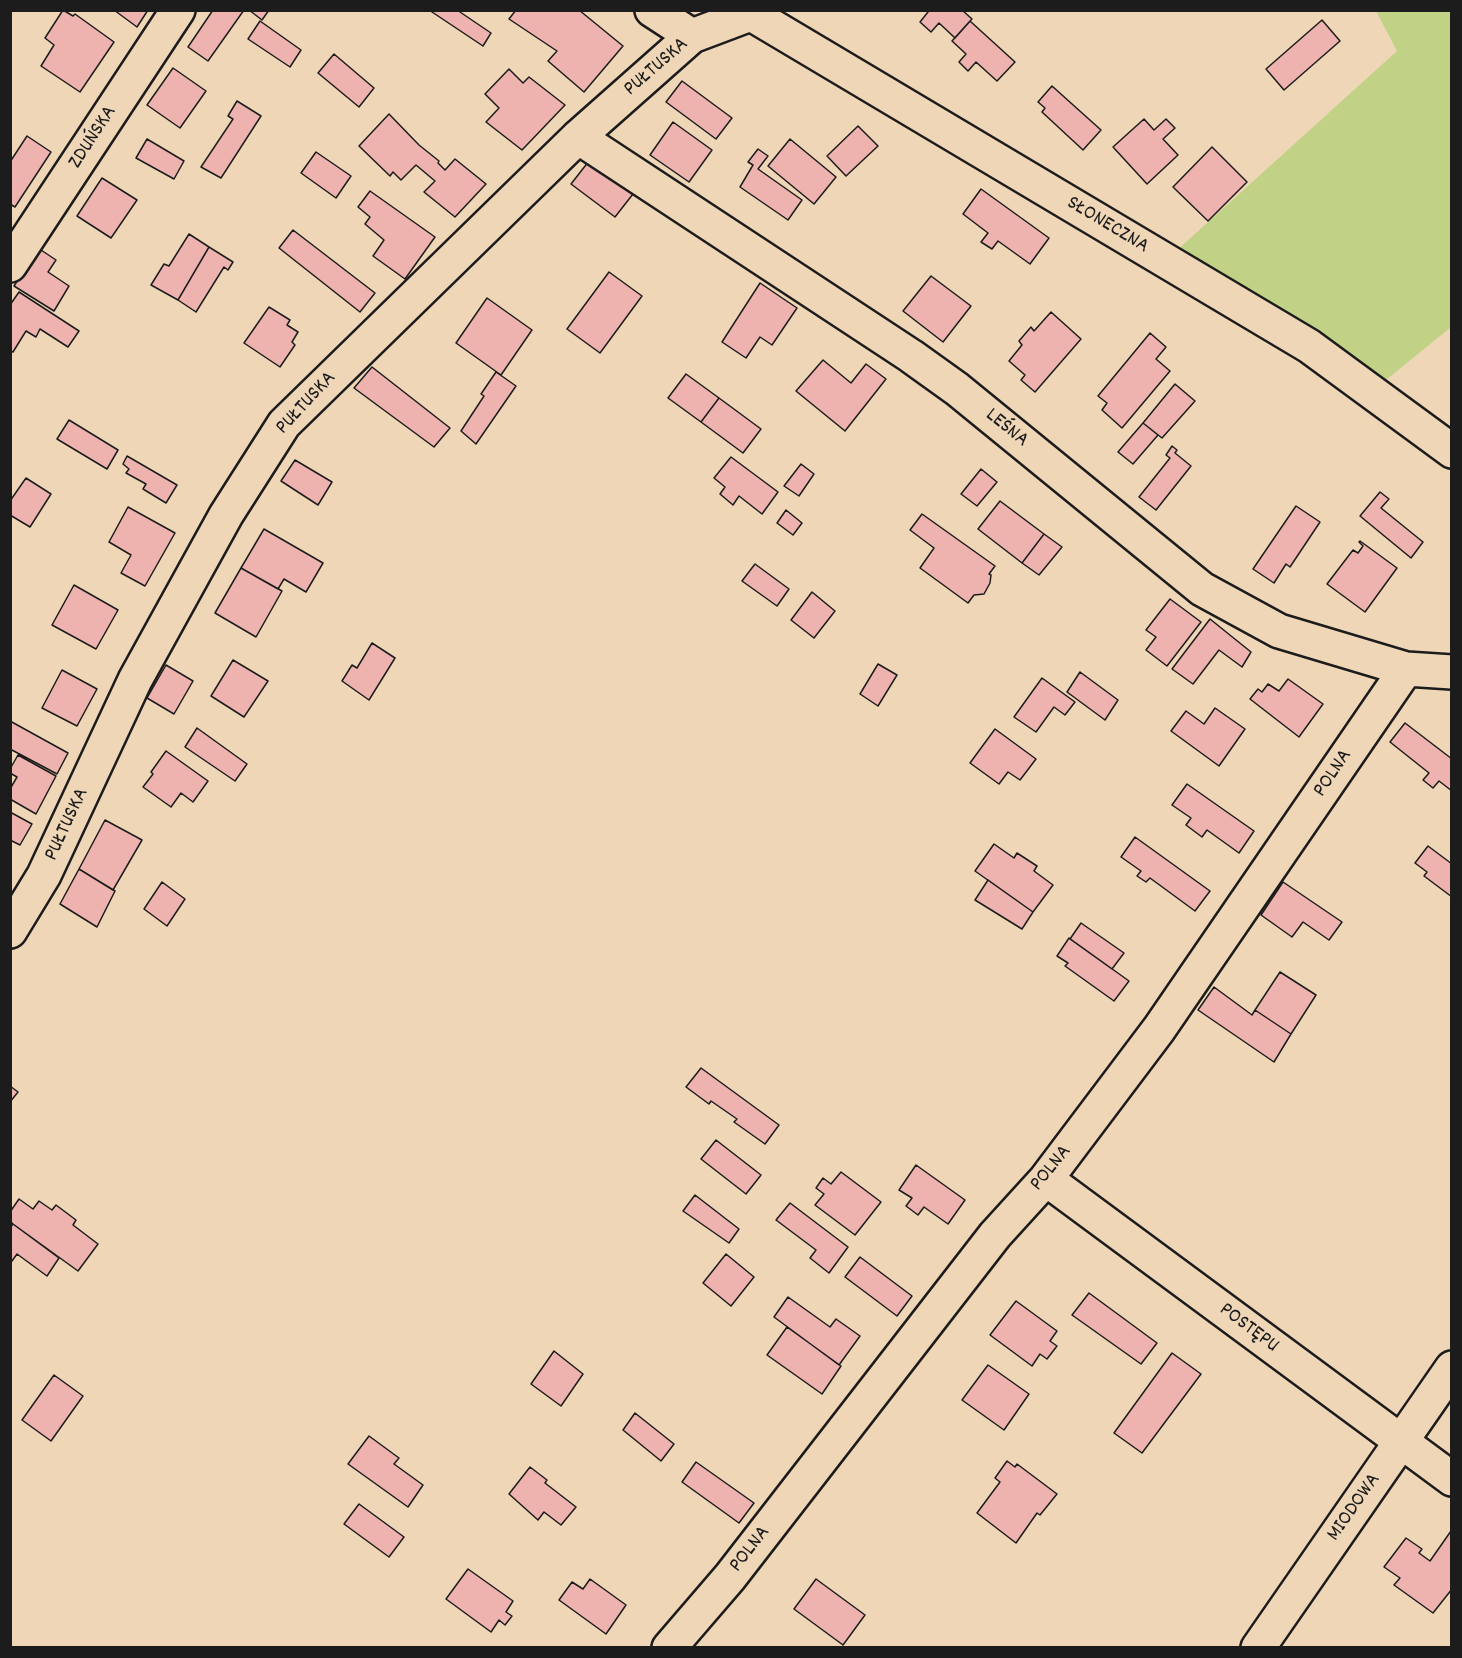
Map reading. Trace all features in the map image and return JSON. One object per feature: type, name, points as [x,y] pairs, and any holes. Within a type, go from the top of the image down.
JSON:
[{"type":"street","name":"ZDUŃSKA","points":[[10,265],[178,10]]},
{"type":"street","points":[[652,10],[693,36]]},
{"type":"street","name":"PUŁTUSKA","points":[[10,931],[44,875],[135,680],[226,515],[284,424],[578,137],[693,36],[757,13]]},
{"type":"street","name":"SŁONECZNA","points":[[757,13],[1309,346],[1452,451]]},
{"type":"street","name":"LEŚNA","points":[[578,137],[929,369],[1202,589],[1279,631],[1406,669],[1452,672]]},
{"type":"street","name":"POLNA","points":[[669,1647],[730,1577],[995,1235],[1046,1179],[1160,1029],[1406,669]]},
{"type":"street","name":"POSTĘPU","points":[[1046,1179],[1452,1479]]},
{"type":"street","name":"MIODOWA","points":[[1258,1647],[1452,1368]]},
{"type":"green space","points":[[1376,11],[1451,11],[1451,327],[1386,380],[1175,252],[1397,51]]},
{"type":"building","points":[[63,10],[73,16],[75,14],[114,42],[80,92],[41,66],[54,45],[45,38]]},
{"type":"building","points":[[114,10],[148,10],[137,27]]},
{"type":"building","points":[[213,10],[244,10],[208,61],[188,47]]},
{"type":"building","points":[[249,10],[269,10],[262,20]]},
{"type":"building","points":[[429,10],[461,10],[460,12],[491,33],[483,46]]},
{"type":"building","points":[[516,10],[579,10],[623,46],[584,92],[548,61],[557,51],[509,19]]},
{"type":"building","points":[[926,10],[962,10],[972,19],[955,38],[939,23],[931,32],[920,22],[928,12]]},
{"type":"building","points":[[1322,20],[1340,41],[1284,90],[1266,69]]},
{"type":"building","points":[[260,21],[301,50],[290,67],[248,39]]},
{"type":"building","points":[[970,21],[1015,62],[997,81],[976,62],[968,71],[959,62],[966,54],[952,41]]},
{"type":"building","points":[[334,54],[374,88],[359,107],[318,73]]},
{"type":"building","points":[[173,68],[206,91],[180,128],[147,105]]},
{"type":"building","points":[[509,69],[523,83],[529,77],[565,105],[522,150],[486,122],[499,108],[485,94]]},
{"type":"building","points":[[682,81],[732,118],[716,139],[666,102]]},
{"type":"building","points":[[1052,86],[1101,130],[1083,150],[1042,112],[1045,108],[1038,102]]},
{"type":"building","points":[[237,101],[261,116],[221,178],[201,167],[233,119],[228,116]]},
{"type":"building","points":[[389,114],[419,145],[439,161],[438,163],[445,170],[455,159],[486,184],[455,217],[424,192],[435,181],[416,165],[401,180],[393,172],[390,176],[359,146]]},
{"type":"building","points":[[1144,119],[1154,130],[1166,119],[1175,128],[1163,139],[1178,155],[1147,184],[1113,147]]},
{"type":"building","points":[[673,122],[712,150],[689,182],[650,155]]},
{"type":"building","points":[[858,126],[878,146],[846,176],[827,156]]},
{"type":"building","points":[[27,136],[51,152],[15,207],[10,204],[10,162]]},
{"type":"building","points":[[147,139],[184,161],[174,179],[136,158]]},
{"type":"building","points":[[790,139],[836,177],[814,204],[768,166]]},
{"type":"building","points":[[1212,147],[1247,182],[1208,221],[1173,187]]},
{"type":"building","points":[[758,149],[768,156],[758,169],[802,200],[788,220],[740,187],[753,165],[748,162]]},
{"type":"building","points":[[316,152],[351,176],[336,198],[301,173]]},
{"type":"building","points":[[589,161],[633,194],[615,217],[571,184]]},
{"type":"building","points":[[102,178],[137,200],[111,238],[77,216]]},
{"type":"building","points":[[981,189],[1049,238],[1030,264],[998,241],[992,249],[981,242],[988,233],[963,214]]},
{"type":"building","points":[[370,191],[435,237],[405,279],[373,256],[384,240],[365,224],[370,217],[358,207]]},
{"type":"building","points":[[293,230],[375,293],[360,312],[279,248]]},
{"type":"building","points":[[189,234],[209,247],[178,300],[151,285],[164,264],[169,266]]},
{"type":"building","points":[[209,247],[233,262],[228,270],[224,267],[196,312],[178,300]]},
{"type":"building","points":[[38,248],[56,260],[48,272],[69,286],[54,311],[14,286]]},
{"type":"building","points":[[609,272],[642,296],[600,353],[567,329]]},
{"type":"building","points":[[931,276],[971,306],[943,342],[903,311]]},
{"type":"building","points":[[760,283],[797,308],[772,345],[760,337],[746,358],[722,342]]},
{"type":"building","points":[[19,292],[79,331],[68,347],[40,329],[36,337],[26,331],[13,352],[10,351],[10,305]]},
{"type":"building","points":[[487,298],[532,330],[501,375],[456,343]]},
{"type":"building","points":[[269,307],[290,320],[287,325],[298,332],[292,342],[295,345],[280,367],[244,343]]},
{"type":"building","points":[[1051,312],[1081,339],[1035,392],[1021,380],[1025,375],[1009,361],[1022,345],[1019,341],[1031,327],[1034,331]]},
{"type":"building","points":[[1150,333],[1166,347],[1156,359],[1170,371],[1122,428],[1102,410],[1107,403],[1098,396]]},
{"type":"building","points":[[823,360],[851,383],[866,364],[886,379],[845,431],[796,391]]},
{"type":"building","points":[[372,367],[450,428],[434,447],[354,388]]},
{"type":"building","points":[[496,372],[516,386],[476,444],[461,431],[484,396],[481,394]]},
{"type":"building","points":[[686,374],[719,398],[701,422],[668,398]]},
{"type":"building","points":[[1175,384],[1195,401],[1162,438],[1143,423]]},
{"type":"building","points":[[719,398],[761,429],[743,453],[701,422]]},
{"type":"building","points":[[69,420],[118,450],[107,469],[57,439]]},
{"type":"building","points":[[1143,423],[1158,435],[1133,464],[1118,452]]},
{"type":"building","points":[[1172,446],[1177,450],[1175,453],[1191,466],[1156,510],[1139,497],[1170,458],[1166,455]]},
{"type":"building","points":[[127,456],[177,485],[166,503],[143,489],[146,484],[126,473],[129,469],[123,464]]},
{"type":"building","points":[[731,457],[778,492],[762,514],[739,496],[733,505],[720,494],[725,487],[714,478]]},
{"type":"building","points":[[295,460],[332,482],[318,505],[281,481]]},
{"type":"building","points":[[801,464],[814,474],[799,496],[784,486]]},
{"type":"building","points":[[981,469],[997,482],[977,506],[961,494]]},
{"type":"building","points":[[26,478],[51,494],[30,527],[10,515],[10,501]]},
{"type":"building","points":[[1380,492],[1389,499],[1381,508],[1423,542],[1411,558],[1360,516]]},
{"type":"building","points":[[1000,501],[1044,534],[1022,563],[978,529]]},
{"type":"building","points":[[1296,506],[1320,522],[1290,567],[1286,564],[1274,583],[1253,569]]},
{"type":"building","points":[[128,507],[175,533],[145,586],[121,573],[131,555],[109,542]]},
{"type":"building","points":[[786,510],[802,523],[793,535],[777,523]]},
{"type":"building","points":[[922,514],[995,566],[989,574],[991,575],[990,583],[984,594],[974,595],[968,603],[920,568],[934,548],[910,530]]},
{"type":"building","points":[[264,529],[323,563],[306,592],[284,579],[278,589],[241,568]]},
{"type":"building","points":[[1044,534],[1062,547],[1039,575],[1022,563]]},
{"type":"building","points":[[1360,541],[1397,568],[1365,612],[1327,584],[1353,550],[1358,553],[1363,546]]},
{"type":"building","points":[[755,564],[789,589],[777,606],[742,581]]},
{"type":"building","points":[[241,568],[282,591],[256,637],[215,613]]},
{"type":"building","points":[[74,585],[118,610],[96,649],[52,625]]},
{"type":"building","points":[[812,592],[835,611],[814,638],[791,620]]},
{"type":"building","points":[[1170,599],[1201,622],[1167,666],[1146,650],[1156,637],[1146,630]]},
{"type":"building","points":[[1210,619],[1251,652],[1242,667],[1219,650],[1193,684],[1172,669]]},
{"type":"building","points":[[372,643],[395,658],[369,700],[342,681],[352,665],[357,668]]},
{"type":"building","points":[[233,660],[268,681],[244,717],[211,696]]},
{"type":"building","points":[[878,664],[897,675],[878,706],[860,694]]},
{"type":"building","points":[[166,665],[193,681],[174,714],[147,698]]},
{"type":"building","points":[[62,670],[97,689],[77,726],[42,708]]},
{"type":"building","points":[[1080,672],[1118,700],[1105,720],[1067,692]]},
{"type":"building","points":[[1042,678],[1075,702],[1065,715],[1054,707],[1036,732],[1014,717]]},
{"type":"building","points":[[1288,679],[1323,704],[1299,737],[1250,699],[1258,689],[1262,692],[1268,684],[1279,691]]},
{"type":"building","points":[[1215,708],[1245,729],[1219,766],[1171,731],[1186,711],[1204,724]]},
{"type":"building","points":[[10,721],[68,753],[57,774],[10,749]]},
{"type":"building","points":[[1405,723],[1452,759],[1452,791],[1439,781],[1433,788],[1423,780],[1429,773],[1390,742]]},
{"type":"building","points":[[197,728],[247,764],[235,781],[185,747]]},
{"type":"building","points":[[995,729],[1036,759],[1020,780],[1008,772],[999,784],[970,763]]},
{"type":"building","points":[[166,751],[208,781],[193,802],[181,793],[171,807],[143,787]]},
{"type":"building","points":[[18,755],[56,776],[36,814],[10,799],[10,789],[17,777],[10,773],[10,769]]},
{"type":"building","points":[[1187,784],[1254,831],[1239,853],[1207,830],[1202,837],[1186,825],[1191,818],[1172,805]]},
{"type":"building","points":[[10,812],[32,824],[20,845],[10,840]]},
{"type":"building","points":[[105,820],[142,840],[113,890],[79,869]]},
{"type":"building","points":[[1135,837],[1210,891],[1195,911],[1150,878],[1146,882],[1137,876],[1141,871],[1121,857]]},
{"type":"building","points":[[994,844],[1014,858],[1017,853],[1037,866],[1034,871],[1053,885],[1033,912],[975,871]]},
{"type":"building","points":[[1428,846],[1452,864],[1452,897],[1424,876],[1427,872],[1415,863]]},
{"type":"building","points":[[79,869],[115,891],[97,927],[60,904]]},
{"type":"building","points":[[988,880],[1033,912],[1022,929],[975,900]]},
{"type":"building","points":[[162,882],[185,899],[167,926],[144,909]]},
{"type":"building","points":[[1283,882],[1342,922],[1329,940],[1303,922],[1292,937],[1261,915]]},
{"type":"building","points":[[1081,923],[1124,953],[1112,969],[1070,939]]},
{"type":"building","points":[[1069,938],[1129,981],[1114,1001],[1065,966],[1068,963],[1057,956]]},
{"type":"building","points":[[1280,972],[1316,995],[1291,1034],[1255,1010]]},
{"type":"building","points":[[1214,987],[1252,1015],[1255,1010],[1291,1034],[1274,1062],[1198,1010]]},
{"type":"building","points":[[701,1068],[779,1125],[765,1144],[734,1122],[737,1119],[711,1101],[709,1104],[686,1087]]},
{"type":"building","points":[[10,1086],[18,1092],[10,1102]]},
{"type":"building","points":[[716,1140],[761,1175],[746,1194],[701,1159]]},
{"type":"building","points":[[916,1165],[965,1200],[948,1224],[924,1207],[918,1215],[906,1206],[912,1198],[899,1190]]},
{"type":"building","points":[[841,1172],[881,1202],[855,1235],[815,1205],[824,1194],[816,1188],[823,1178],[831,1184]]},
{"type":"building","points":[[695,1195],[739,1229],[729,1243],[683,1211]]},
{"type":"building","points":[[19,1199],[33,1209],[39,1201],[52,1210],[56,1205],[76,1220],[73,1225],[98,1244],[78,1271],[10,1221],[10,1212]]},
{"type":"building","points":[[790,1203],[848,1247],[829,1273],[810,1258],[816,1250],[776,1220]]},
{"type":"building","points":[[13,1224],[59,1258],[47,1276],[17,1254],[12,1261],[10,1260],[10,1228]]},
{"type":"building","points":[[726,1254],[754,1277],[731,1306],[703,1283]]},
{"type":"building","points":[[860,1257],[912,1296],[897,1316],[845,1277]]},
{"type":"building","points":[[1089,1293],[1157,1343],[1141,1364],[1072,1315]]},
{"type":"building","points":[[788,1297],[830,1327],[836,1319],[860,1336],[839,1365],[774,1317]]},
{"type":"building","points":[[1016,1301],[1057,1331],[1050,1341],[1057,1346],[1047,1359],[1040,1354],[1032,1366],[990,1335]]},
{"type":"building","points":[[787,1327],[841,1366],[822,1394],[767,1355]]},
{"type":"building","points":[[554,1351],[583,1374],[561,1406],[531,1384]]},
{"type":"building","points":[[1172,1353],[1201,1374],[1142,1453],[1114,1433]]},
{"type":"building","points":[[988,1365],[1029,1394],[1004,1430],[962,1400]]},
{"type":"building","points":[[54,1375],[83,1396],[51,1441],[22,1420]]},
{"type":"building","points":[[635,1413],[674,1444],[661,1461],[623,1430]]},
{"type":"building","points":[[369,1436],[399,1458],[394,1464],[423,1485],[408,1507],[348,1464]]},
{"type":"building","points":[[1007,1461],[1015,1467],[1017,1464],[1057,1494],[1040,1515],[1037,1513],[1016,1543],[977,1513],[1000,1482],[995,1478]]},
{"type":"building","points":[[696,1462],[754,1503],[739,1523],[682,1482]]},
{"type":"building","points":[[530,1467],[547,1480],[545,1483],[576,1507],[561,1525],[544,1512],[538,1520],[509,1494]]},
{"type":"building","points":[[359,1504],[404,1537],[389,1557],[344,1524]]},
{"type":"building","points":[[1451,1531],[1452,1589],[1433,1613],[1394,1585],[1400,1578],[1384,1567],[1406,1538],[1422,1549],[1419,1553],[1430,1561]]},
{"type":"building","points":[[468,1569],[513,1601],[506,1612],[512,1616],[505,1625],[499,1620],[491,1632],[446,1599]]},
{"type":"building","points":[[590,1579],[626,1605],[606,1634],[559,1600],[572,1582],[583,1589]]},
{"type":"building","points":[[816,1579],[865,1615],[843,1645],[794,1609]]}]
